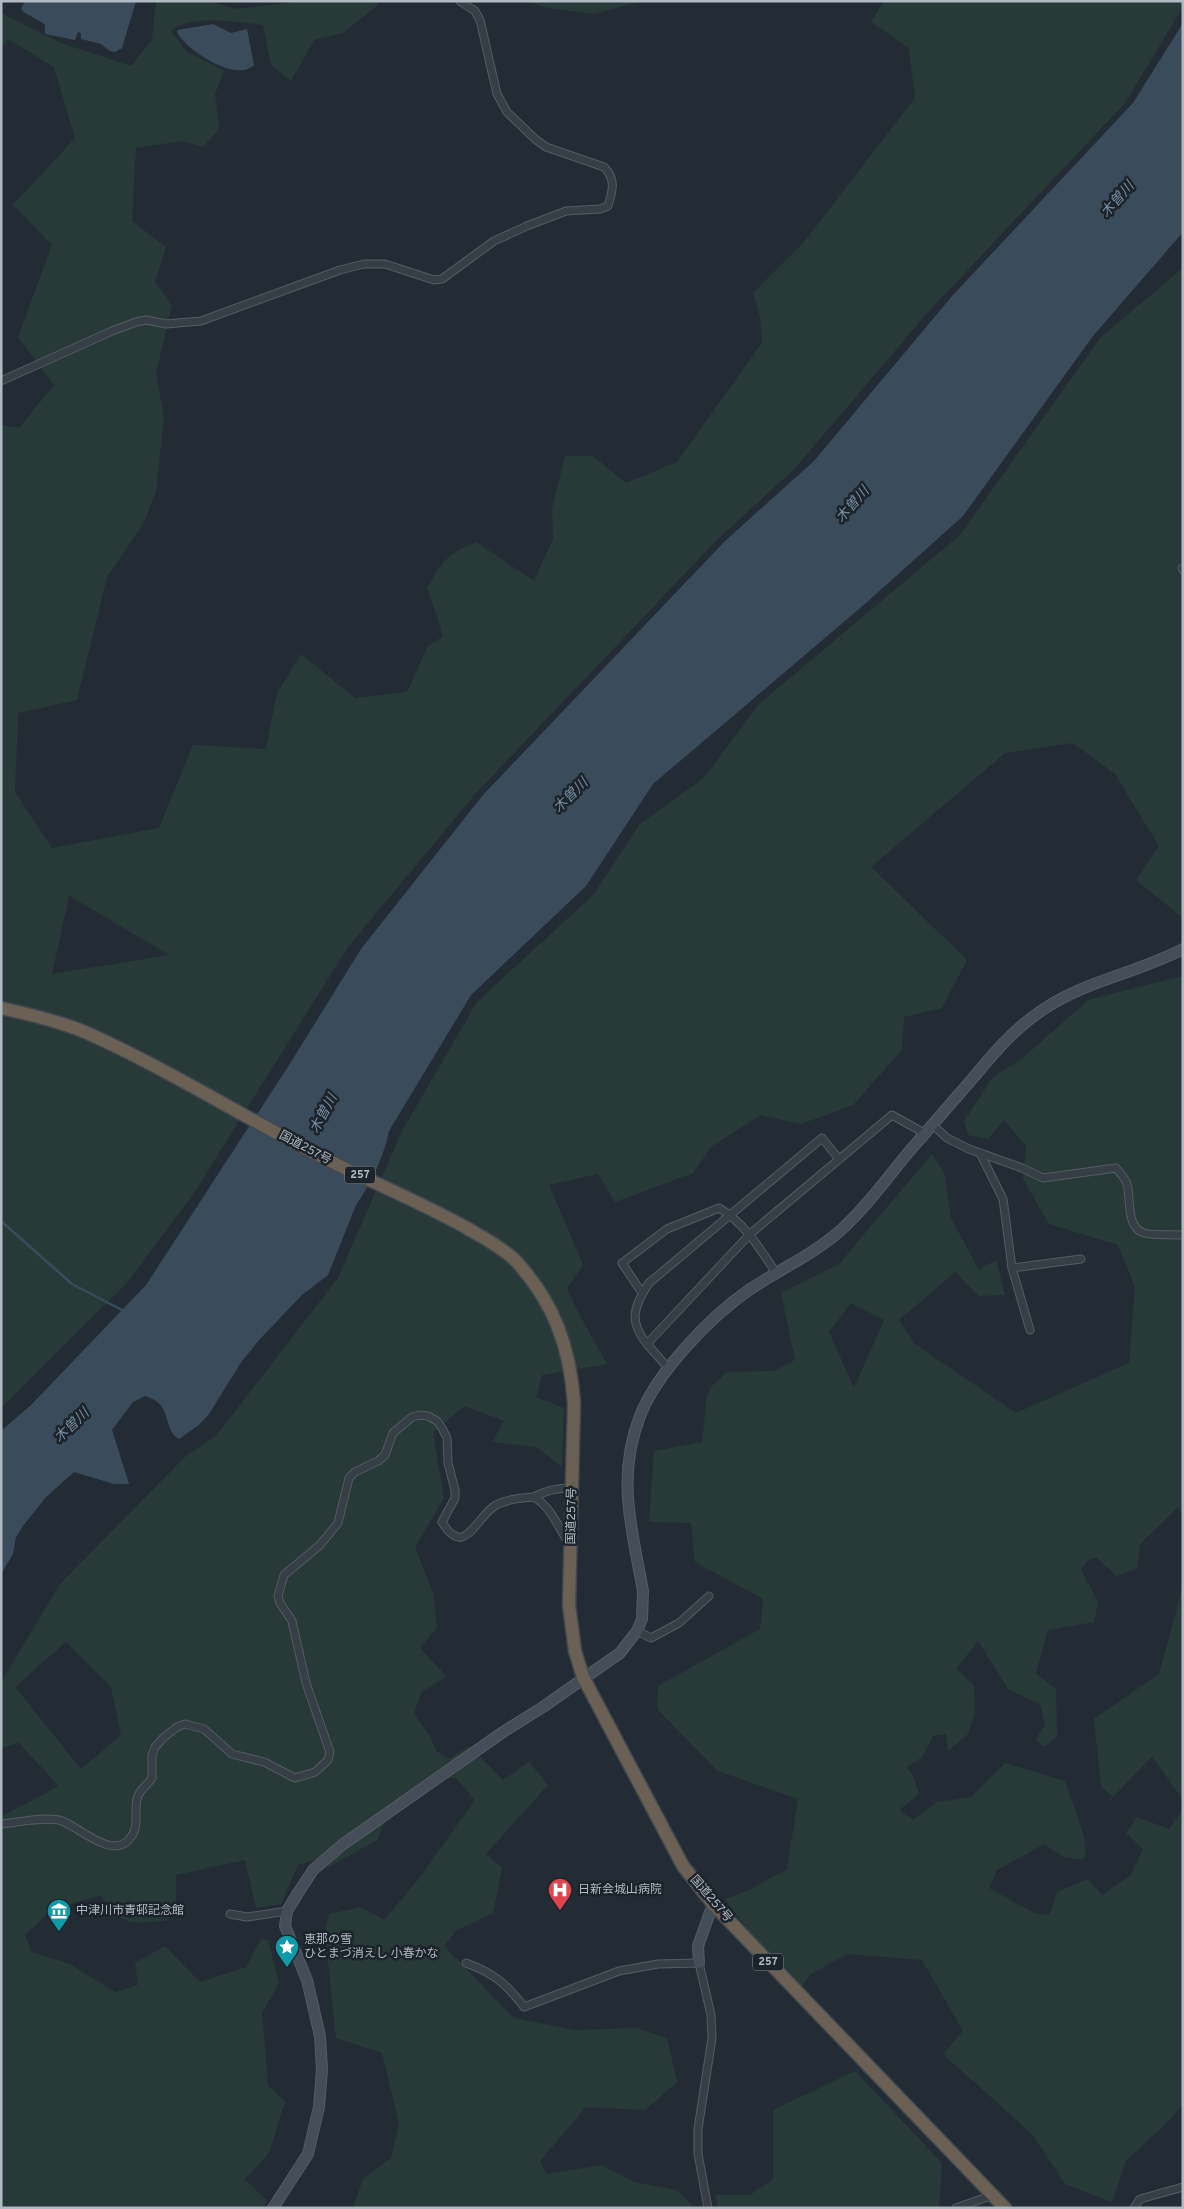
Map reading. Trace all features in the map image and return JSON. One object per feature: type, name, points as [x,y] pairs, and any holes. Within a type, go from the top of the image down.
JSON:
[{"type":"highway","name":"国道257号","points":[[1,1008],[38,1016],[83,1032],[128,1054],[322,1157],[443,1215],[496,1245],[514,1259],[538,1289],[561,1331],[572,1378],[574,1403],[570,1623],[575,1651],[583,1677],[683,1866],[713,1904],[1005,2208]]},
{"type":"street","points":[[1,381],[112,330],[136,322],[146,320],[166,324],[201,321],[340,270],[364,264],[385,264],[434,280],[442,279],[494,241],[519,230],[566,211],[600,209],[608,206],[613,182],[610,174],[604,167],[546,147],[507,112],[497,94],[480,20],[475,11],[460,1]]},
{"type":"street","points":[[273,2208],[308,2154],[319,2107],[322,2070],[320,2036],[307,1980],[285,1926],[287,1911],[313,1870],[342,1845],[502,1732],[543,1707],[583,1677],[620,1653],[637,1631],[642,1619],[643,1591],[626,1495],[627,1468],[632,1441],[640,1416],[650,1395],[683,1351],[722,1311],[751,1289],[819,1247],[841,1230],[870,1199],[1006,1040],[1039,1012],[1076,990],[1153,963],[1183,949]]},
{"type":"street","points":[[647,1344],[750,1234],[892,1115],[926,1134]]},
{"type":"street","points":[[933,1125],[947,1138],[1043,1178],[1116,1168],[1126,1182],[1130,1197],[1132,1223],[1135,1228],[1144,1233],[1183,1235]]},
{"type":"street","points":[[669,1369],[638,1332],[634,1312],[642,1293],[649,1283],[822,1138],[839,1159]]},
{"type":"street","points":[[980,1153],[1003,1199],[1012,1268],[1030,1330]]},
{"type":"street","points":[[642,1293],[622,1263],[667,1229],[720,1208],[732,1215],[750,1234],[776,1273]]},
{"type":"street","points":[[1012,1268],[1082,1258]]},
{"type":"street","points":[[1,1824],[41,1819],[60,1820],[94,1840],[108,1844],[119,1845],[126,1843],[134,1832],[137,1797],[152,1778],[154,1747],[177,1727],[185,1724],[204,1729],[232,1754],[264,1762],[295,1778],[315,1772],[325,1764],[330,1752],[329,1744],[317,1718],[306,1683],[292,1621],[280,1603],[278,1596],[281,1583],[289,1570],[320,1545],[338,1523],[348,1478],[385,1455],[393,1433],[412,1417],[428,1416],[437,1421],[446,1438],[448,1464],[455,1490],[454,1498],[442,1522],[452,1535],[460,1537],[468,1534],[494,1506],[518,1498],[534,1497],[548,1490],[572,1488]]},
{"type":"street","points":[[534,1497],[552,1512],[560,1529],[571,1545]]},
{"type":"street","points":[[637,1631],[651,1638],[679,1623],[709,1596]]},
{"type":"street","points":[[708,2208],[698,2154],[698,2129],[712,2038],[711,2015],[698,1946],[713,1904]]},
{"type":"street","points":[[230,1914],[247,1917],[287,1911]]},
{"type":"street","points":[[466,1963],[488,1972],[510,1988],[524,2007],[619,1971],[658,1964],[700,1963]]},
{"type":"street","points":[[1134,2208],[1140,2199],[1183,2187]]},
{"type":"street","points":[[956,2208],[993,2196]]},
{"type":"shaded area","points":[[156,1],[208,1],[237,9],[304,1],[377,1],[378,5],[343,33],[314,40],[291,81],[271,65],[263,25],[228,21],[201,21],[189,22],[171,31],[186,51],[224,71],[215,94],[219,129],[203,147],[182,141],[136,148],[132,221],[166,247],[155,282],[172,305],[156,373],[164,417],[156,492],[143,524],[107,577],[77,700],[18,713],[15,792],[52,848],[159,828],[193,745],[266,749],[277,693],[301,654],[355,698],[407,692],[428,646],[442,637],[440,625],[427,588],[446,559],[476,542],[534,581],[553,539],[552,509],[565,456],[593,456],[626,483],[677,462],[762,343],[760,317],[753,293],[804,242],[915,98],[909,48],[871,22],[884,1],[1183,1],[1183,7],[1125,103],[928,312],[796,467],[714,543],[477,792],[348,947],[196,1190],[127,1283],[1,1408],[1,425],[19,428],[54,385],[18,337],[52,245],[13,205],[75,138],[54,67],[8,39],[1,48],[1,13],[61,43],[131,66],[152,40]],"holes":[[[70,896],[169,955],[52,974]]]},
{"type":"shaded area","points":[[526,1],[644,1],[593,14],[548,8]]},
{"type":"shaded area","points":[[1183,268],[1183,918],[1136,880],[1159,846],[1115,774],[1073,743],[1005,753],[871,867],[967,960],[942,1008],[904,1017],[902,1050],[853,1105],[801,1124],[761,1115],[712,1146],[693,1173],[615,1202],[598,1174],[549,1185],[583,1265],[567,1288],[607,1364],[542,1375],[536,1397],[564,1408],[562,1467],[537,1447],[492,1442],[504,1421],[465,1406],[433,1432],[444,1498],[415,1547],[433,1593],[437,1627],[420,1648],[447,1677],[421,1692],[414,1714],[430,1736],[436,1751],[449,1759],[470,1746],[503,1780],[529,1762],[548,1785],[486,1854],[502,1868],[493,1913],[457,1930],[444,1946],[514,2018],[575,2030],[636,2028],[667,2038],[677,2082],[645,2110],[586,2107],[540,2161],[547,2174],[601,2165],[634,2182],[676,2190],[695,2208],[353,2208],[363,2179],[391,2158],[399,2123],[382,2053],[336,2038],[325,1932],[329,1914],[361,1907],[384,1920],[417,1881],[475,1800],[456,1778],[428,1779],[393,1803],[377,1840],[329,1867],[315,1860],[298,1865],[281,1904],[256,1908],[245,1860],[176,1875],[176,1910],[166,1921],[128,1921],[115,1913],[101,1895],[52,1910],[25,1935],[32,1952],[70,1964],[115,1992],[138,1985],[135,1963],[165,1946],[200,1982],[246,1967],[261,1939],[268,1940],[279,1983],[262,2013],[268,2085],[285,2102],[269,2153],[245,2179],[266,2200],[265,2208],[1,2208],[1,1817],[59,1786],[18,1742],[1,1749],[1,1682],[60,1584],[186,1456],[216,1436],[338,1278],[402,1131],[477,1002],[594,894],[640,824],[704,778],[759,704],[960,535],[1100,338]],"holes":[[[66,1642],[111,1687],[121,1735],[81,1769],[15,1687]]]},
{"type":"shaded area","points":[[1183,976],[1183,1514],[1178,1507],[1140,1544],[1137,1568],[1117,1576],[1096,1557],[1087,1561],[1081,1570],[1098,1602],[1094,1622],[1048,1630],[1036,1673],[1056,1689],[1057,1737],[1044,1747],[1036,1739],[1045,1725],[1040,1704],[1009,1690],[978,1641],[956,1669],[974,1685],[975,1713],[968,1734],[948,1751],[946,1734],[933,1736],[922,1757],[907,1767],[913,1776],[919,1794],[899,1810],[913,1820],[937,1802],[971,1797],[1005,1763],[1065,1781],[1084,1836],[1086,1855],[1082,1860],[1063,1857],[1044,1844],[997,1870],[989,1888],[1034,1913],[1050,1915],[1057,1892],[1088,1879],[1102,1895],[1131,1875],[1143,1849],[1126,1833],[1137,1817],[1169,1829],[1183,1809],[1183,2105],[1161,2129],[1126,2160],[1112,2202],[1065,2184],[1033,2135],[943,2054],[963,2031],[922,1960],[847,1954],[811,1974],[801,1987],[757,1943],[725,1899],[747,1891],[787,1869],[798,1799],[718,1771],[657,1709],[658,1686],[760,1629],[763,1599],[695,1562],[691,1523],[649,1522],[654,1451],[702,1442],[707,1396],[712,1386],[727,1372],[774,1371],[795,1360],[781,1293],[839,1264],[932,1154],[944,1173],[951,1218],[979,1270],[996,1260],[1005,1295],[979,1296],[955,1272],[899,1320],[915,1344],[1016,1413],[1129,1363],[1135,1287],[1118,1245],[1049,1224],[1023,1179],[1026,1146],[1004,1120],[988,1139],[968,1135],[964,1121],[993,1077],[1023,1058],[1088,1000]],"holes":[[[851,1303],[884,1320],[854,1388],[829,1332]]]},
{"type":"shaded area","points":[[1183,1577],[1183,1800],[1152,1756],[1113,1797],[1101,1786],[1094,1719],[1159,1674],[1179,1601]]},
{"type":"shaded area","points":[[855,2071],[942,2163],[939,2208],[718,2208],[715,2195],[750,2195],[773,2179],[773,2110]]},
{"type":"water","points":[[25,1],[136,1],[122,48],[115,52],[110,51],[101,44],[81,39],[81,33],[78,32],[75,40],[45,34],[45,25],[21,9]]},
{"type":"water","name":"木曽川","points":[[1183,23],[1183,232],[1093,336],[963,516],[866,603],[653,784],[586,886],[471,995],[389,1131],[376,1170],[356,1205],[328,1275],[302,1295],[260,1339],[242,1361],[209,1414],[199,1425],[179,1439],[171,1430],[164,1411],[154,1400],[145,1396],[133,1402],[112,1430],[129,1484],[114,1484],[74,1472],[46,1497],[23,1526],[16,1537],[13,1554],[1,1574],[1,1431],[31,1405],[146,1285],[291,1062],[361,949],[483,795],[725,541],[814,461],[953,295],[1133,103]]},
{"type":"water","points":[[213,24],[231,33],[247,29],[254,65],[246,69],[236,70],[212,62],[190,47],[177,32],[178,30]]},
{"type":"waterway","points":[[1,1221],[72,1284],[124,1311]]},
{"type":"place","name":"日新会城山病院","points":[[560,1911]]},
{"type":"place","name":"中津川市青邨記念館","points":[[59,1932]]},
{"type":"place","name":"恵那の雪 ひとまづ消えし 小春かな","points":[[287,1968]]}]
